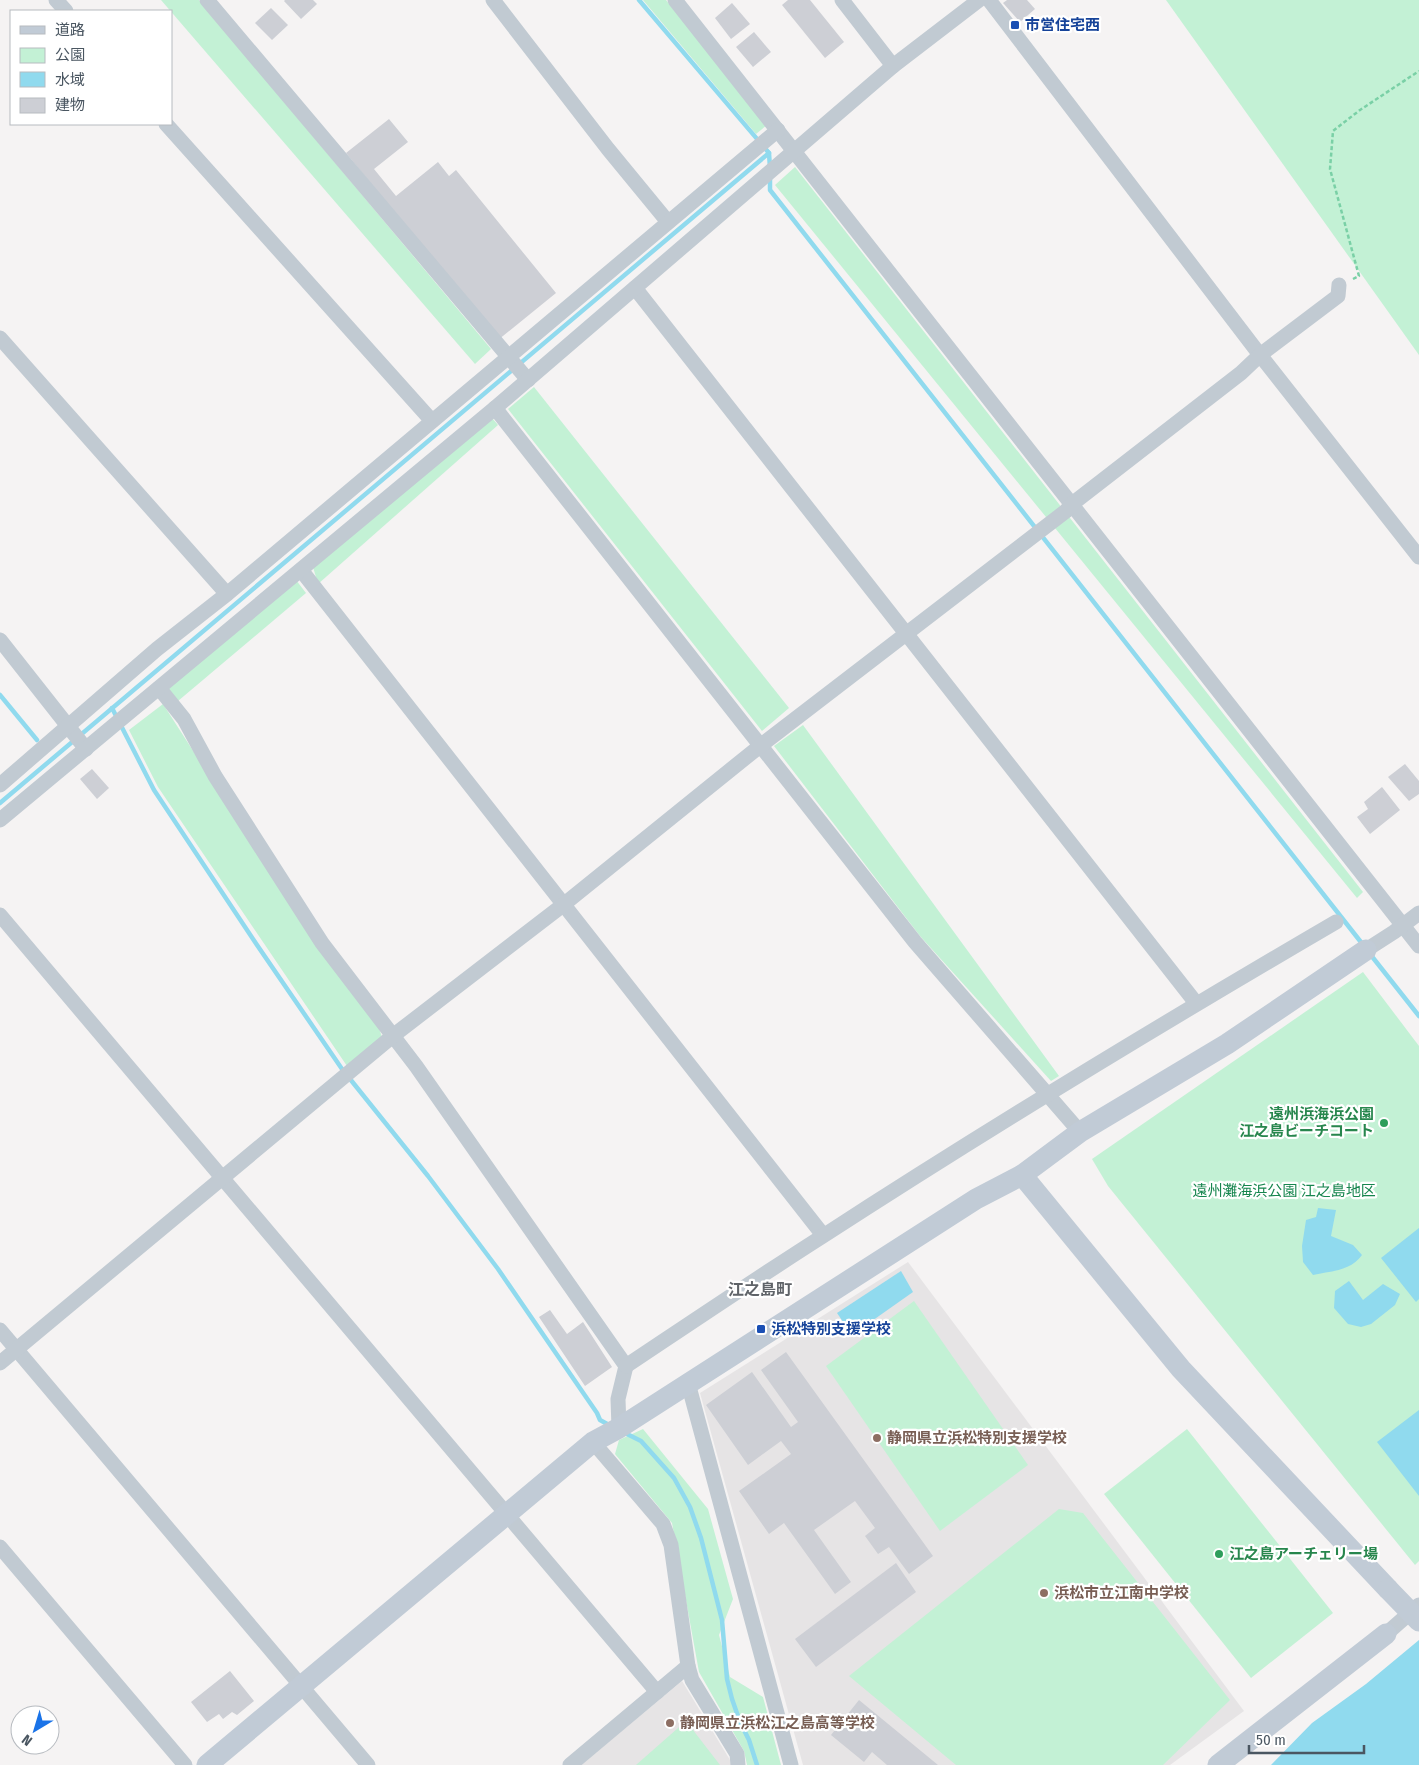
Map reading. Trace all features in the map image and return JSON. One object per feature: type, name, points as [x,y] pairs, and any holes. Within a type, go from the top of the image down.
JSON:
[{"type":"street","points":[[56,0],[65,10]]},
{"type":"street","points":[[207,0],[528,380]]},
{"type":"street","points":[[493,0],[608,149],[668,222]]},
{"type":"street","points":[[675,0],[1398,929],[1419,946]]},
{"type":"street","points":[[842,0],[893,66]]},
{"type":"street","points":[[0,785],[159,688],[495,408],[893,66],[980,0]]},
{"type":"street","points":[[989,0],[1260,355],[1419,556]]},
{"type":"street","points":[[167,125],[432,421]]},
{"type":"street","points":[[0,820],[157,649],[227,594],[778,130]]},
{"type":"street","points":[[0,1363],[394,1035],[563,905],[760,746],[1241,373],[1260,355],[1338,296],[1339,285]]},
{"type":"street","points":[[635,288],[1196,1004]]},
{"type":"street","points":[[0,338],[227,594]]},
{"type":"street","points":[[495,408],[915,942],[1080,1132]]},
{"type":"street","points":[[301,570],[823,1236]]},
{"type":"street","points":[[0,640],[77,738]]},
{"type":"street","points":[[159,688],[184,719],[219,782],[322,943],[394,1035],[626,1366]]},
{"type":"street","points":[[207,1765],[593,1442],[619,1428],[976,1199],[1022,1175],[1080,1132],[1227,1044],[1419,913]]},
{"type":"street","points":[[0,915],[657,1692]]},
{"type":"street","points":[[619,1428],[618,1399],[626,1366],[823,1236],[1048,1094],[1336,922]]},
{"type":"street","points":[[1022,1175],[1181,1369],[1419,1621]]},
{"type":"street","points":[[0,1330],[368,1765]]},
{"type":"street","points":[[688,1383],[791,1765]]},
{"type":"street","points":[[593,1442],[663,1524],[671,1545],[688,1666],[692,1680],[737,1754],[738,1765]]},
{"type":"street","points":[[0,1547],[185,1765]]},
{"type":"street","points":[[1218,1765],[1386,1634],[1419,1605]]},
{"type":"street","points":[[570,1765],[688,1666]]},
{"type":"path","points":[[1339,285],[1359,276],[1330,170],[1333,131],[1360,110],[1419,71]]},
{"type":"shaded area","points":[[908,1262],[1244,1711],[1170,1765],[803,1765],[700,1393]]},
{"type":"shaded area","name":"静岡県立浜松江之島高等学校","points":[[682,1681],[730,1760],[731,1765],[581,1765]]},
{"type":"green space","points":[[161,0],[199,0],[491,349],[475,364],[172,13],[172,10],[170,10]]},
{"type":"green space","points":[[643,0],[666,0],[767,125],[756,134]]},
{"type":"green space","points":[[1166,0],[1419,0],[1419,355]]},
{"type":"green space","points":[[795,167],[1363,892],[1357,898],[775,185]]},
{"type":"green space","points":[[534,387],[789,708],[762,731],[508,409]]},
{"type":"green space","points":[[492,418],[498,425],[318,584],[313,567]]},
{"type":"green space","points":[[296,580],[306,593],[178,701],[167,687]]},
{"type":"green space","points":[[163,704],[305,925],[379,1028],[382,1037],[347,1066],[158,787],[129,730]]},
{"type":"green space","points":[[803,725],[1059,1076],[1051,1081],[920,936],[774,746]]},
{"type":"green space","name":"遠州灘海浜公園 江之島地区","points":[[1363,972],[1419,1046],[1419,1561],[1415,1565],[1108,1186],[1092,1159]]},
{"type":"green space","points":[[914,1301],[1028,1465],[940,1531],[826,1366]]},
{"type":"green space","points":[[643,1429],[708,1509],[733,1599],[719,1635],[730,1677],[763,1697],[781,1765],[747,1765],[744,1751],[699,1672],[672,1523],[615,1454],[619,1440]]},
{"type":"green space","name":"江之島アーチェリー場","points":[[1187,1429],[1333,1613],[1251,1678],[1104,1494]]},
{"type":"green space","name":"浜松市立江南中学校","points":[[1059,1509],[1083,1513],[1230,1700],[1163,1765],[956,1765],[849,1676]]},
{"type":"green space","points":[[686,1721],[720,1765],[636,1765]]},
{"type":"water","points":[[1318,1208],[1336,1210],[1331,1236],[1353,1245],[1362,1255],[1346,1267],[1313,1275],[1303,1262],[1302,1246],[1306,1220],[1316,1217]]},
{"type":"water","points":[[1419,1228],[1419,1299],[1416,1302],[1381,1258]]},
{"type":"water","points":[[901,1271],[913,1292],[852,1335],[837,1313]]},
{"type":"water","points":[[1349,1281],[1363,1300],[1383,1284],[1400,1294],[1395,1305],[1371,1324],[1361,1327],[1348,1324],[1334,1308],[1335,1291]]},
{"type":"water","points":[[1419,1410],[1419,1496],[1377,1442]]},
{"type":"water","points":[[1419,1640],[1419,1765],[1271,1765],[1312,1723],[1366,1684]]},
{"type":"building","points":[[285,0],[313,0],[317,4],[301,19]]},
{"type":"building","points":[[788,0],[810,0],[844,42],[825,58],[782,5]]},
{"type":"building","points":[[1007,0],[1027,0],[1035,9],[1020,22],[1003,3]]},
{"type":"building","points":[[732,3],[750,24],[731,39],[715,18]]},
{"type":"building","points":[[271,8],[288,25],[272,40],[255,23]]},
{"type":"building","points":[[754,32],[771,52],[753,67],[736,47]]},
{"type":"building","points":[[389,119],[408,142],[374,169],[396,196],[438,162],[449,176],[456,170],[556,293],[498,340],[346,153]]},
{"type":"building","points":[[1405,764],[1419,781],[1419,794],[1409,801],[1388,777]]},
{"type":"building","points":[[92,769],[109,788],[97,799],[80,779]]},
{"type":"building","points":[[1382,787],[1400,810],[1370,834],[1357,817],[1368,809],[1364,802]]},
{"type":"building","points":[[550,1310],[567,1334],[583,1322],[612,1367],[585,1386],[539,1317]]},
{"type":"building","points":[[786,1352],[933,1556],[909,1574],[889,1547],[878,1554],[865,1536],[875,1528],[855,1501],[814,1530],[851,1582],[835,1594],[784,1523],[769,1534],[739,1491],[791,1454],[781,1441],[748,1465],[706,1405],[752,1372],[791,1427],[798,1422],[761,1370]]},
{"type":"building","points":[[896,1563],[916,1592],[816,1667],[795,1639]]},
{"type":"building","points":[[230,1671],[254,1701],[237,1715],[232,1712],[223,1719],[219,1714],[207,1722],[191,1702]]},
{"type":"building","points":[[859,1700],[938,1765],[887,1765],[872,1752],[864,1762],[831,1735]]},
{"type":"waterway","points":[[639,0],[769,153],[770,168]]},
{"type":"waterway","points":[[0,803],[769,153]]},
{"type":"waterway","points":[[770,176],[770,190],[1364,946]]},
{"type":"waterway","points":[[0,695],[37,740]]},
{"type":"waterway","points":[[112,708],[154,790],[342,1069],[428,1176],[498,1269],[600,1420],[609,1425]]},
{"type":"waterway","points":[[1370,954],[1419,1016]]},
{"type":"waterway","points":[[625,1433],[641,1441],[674,1478],[690,1507],[701,1538],[722,1620],[727,1679],[732,1699],[757,1765]]},
{"type":"place","name":"市営住宅西","points":[[1015,25]]},
{"type":"place","name":"遠州浜海浜公園 江之島ビーチコート","points":[[1384,1123]]},
{"type":"place","name":"浜松特別支援学校","points":[[761,1329]]},
{"type":"place","name":"静岡県立浜松特別支援学校","points":[[877,1438]]},
{"type":"place","name":"江之島アーチェリー場","points":[[1219,1554]]},
{"type":"place","name":"浜松市立江南中学校","points":[[1044,1593]]},
{"type":"place","name":"静岡県立浜松江之島高等学校","points":[[670,1723]]},
{"type":"district","name":"江之島町","points":[[760,1289]]}]
